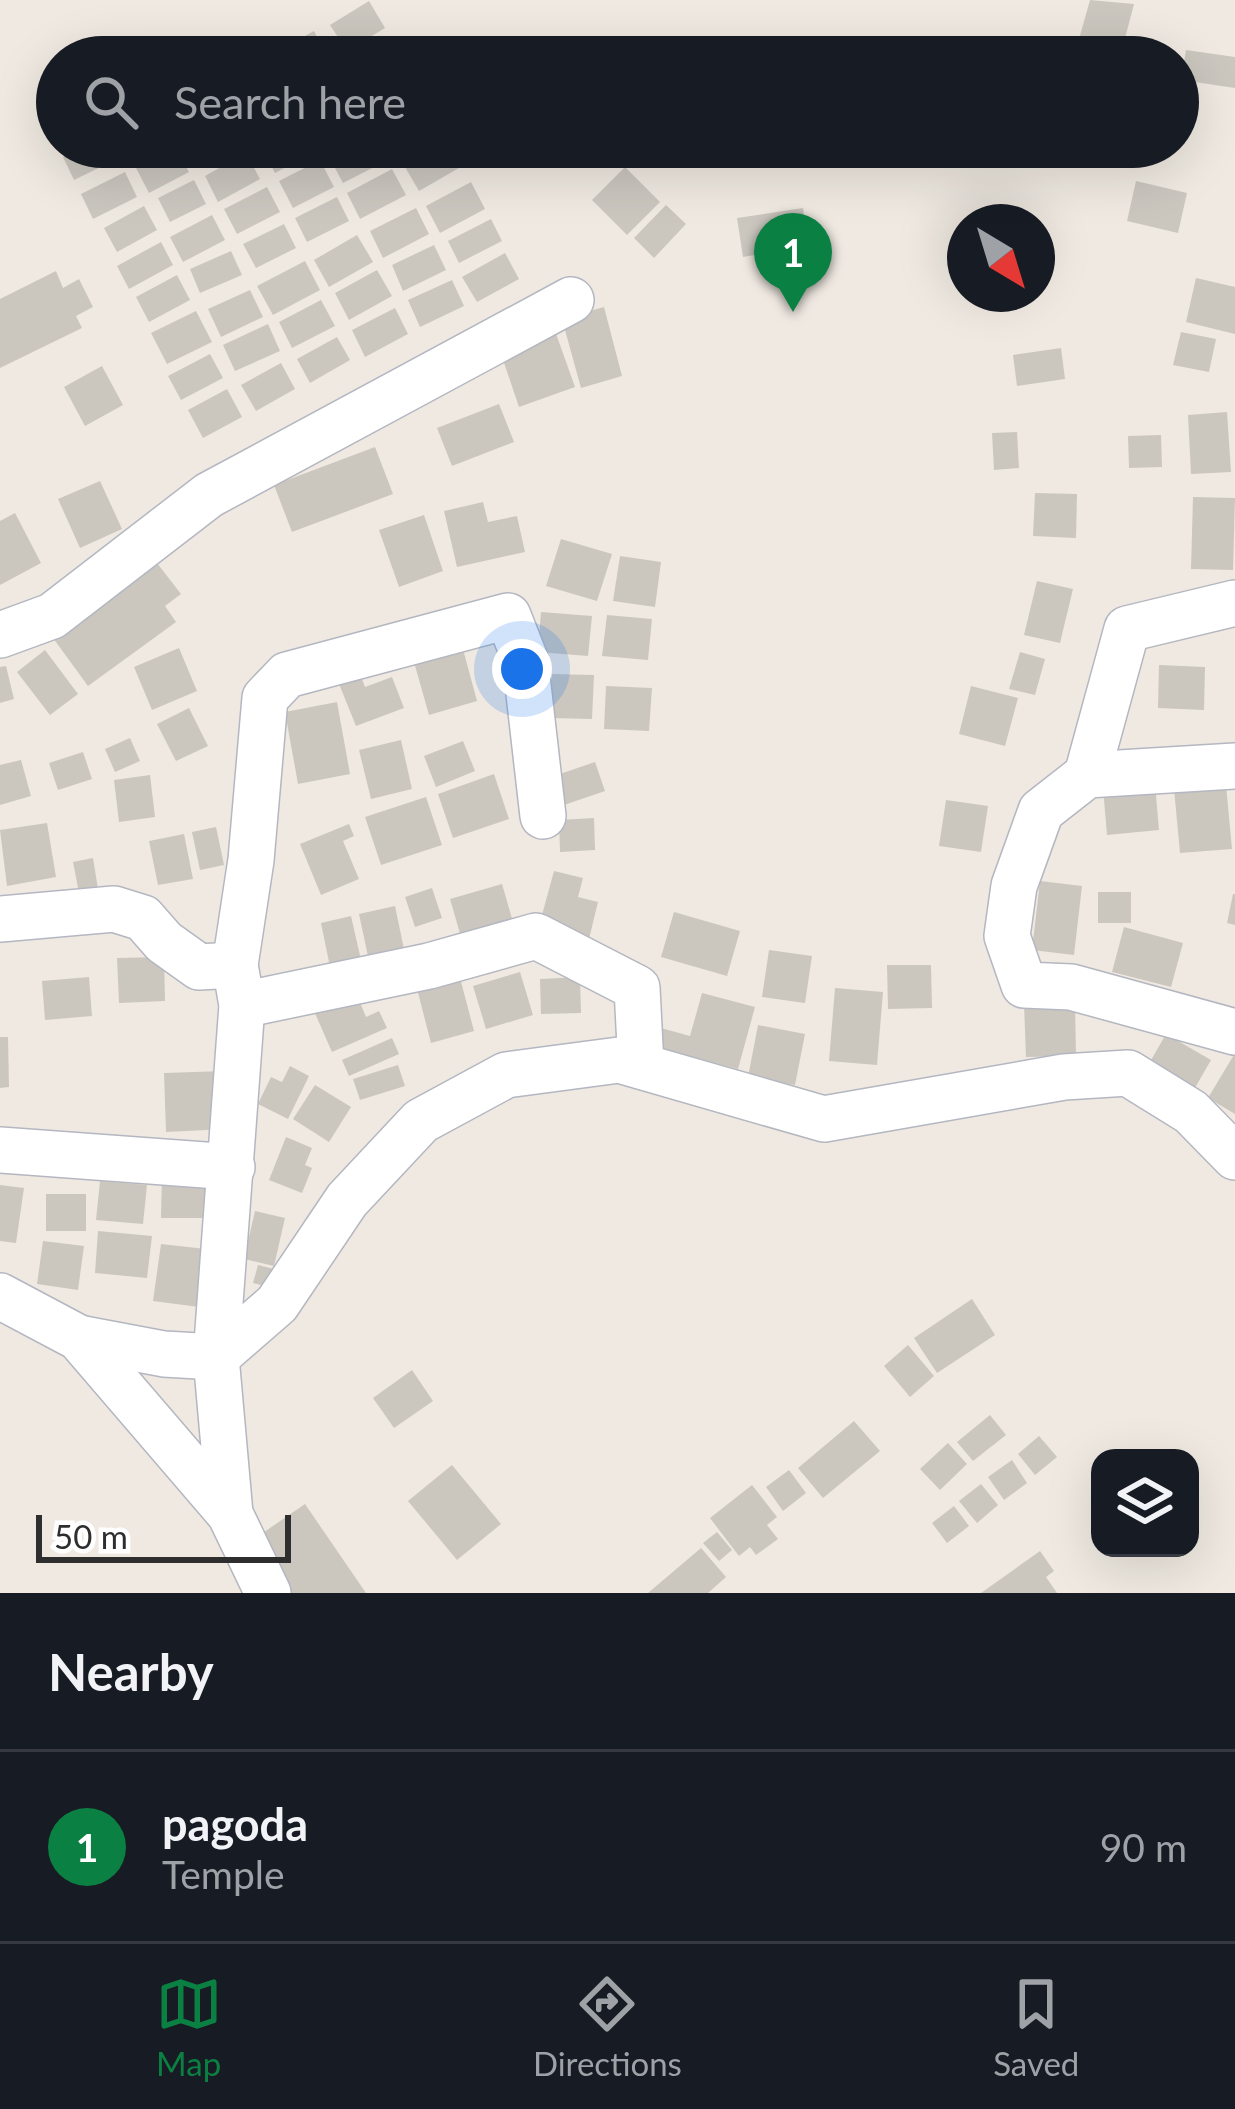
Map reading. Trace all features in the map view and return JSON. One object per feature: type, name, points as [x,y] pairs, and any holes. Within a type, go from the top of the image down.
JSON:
[{"type":"street","points":[[0,635],[52,616],[209,495],[571,300]]},
{"type":"street","points":[[1087,775],[1127,629],[1235,603]]},
{"type":"street","points":[[230,1514],[216,1358],[232,1167],[239,985],[266,698],[286,675],[508,616],[525,659],[543,816]]},
{"type":"street","points":[[1235,766],[1087,775],[1041,811],[1014,886],[1007,936],[1024,985],[1071,987],[1235,1032]]},
{"type":"street","points":[[0,919],[114,909],[143,918],[164,942],[199,967],[239,985],[343,986],[536,936],[637,988],[640,1066]]},
{"type":"street","points":[[0,1296],[79,1337],[164,1354],[216,1358],[277,1304],[347,1200],[421,1121],[506,1075],[619,1060],[824,1119],[1064,1077],[1128,1073],[1191,1112],[1235,1157]]},
{"type":"street","points":[[0,1150],[232,1167]]},
{"type":"street","points":[[79,1337],[230,1514],[268,1593]]},
{"type":"building","points":[[1090,0],[1134,4],[1126,36],[1080,36]]},
{"type":"building","points":[[369,1],[385,28],[372,36],[337,36],[330,25]]},
{"type":"building","points":[[1199,52],[1235,57],[1235,88],[1199,83]]},
{"type":"building","points":[[68,168],[99,168],[74,180]]},
{"type":"building","points":[[136,168],[187,168],[189,172],[149,193]]},
{"type":"building","points":[[219,168],[254,168],[260,179],[218,202],[205,176]]},
{"type":"building","points":[[304,168],[324,168],[334,187],[293,208],[279,181]]},
{"type":"building","points":[[335,168],[372,168],[343,183]]},
{"type":"building","points":[[406,168],[459,168],[419,191]]},
{"type":"building","points":[[626,168],[660,202],[627,235],[592,200]]},
{"type":"building","points":[[392,169],[406,195],[360,219],[347,193]]},
{"type":"building","points":[[125,172],[137,197],[93,219],[81,194]]},
{"type":"building","points":[[194,180],[206,204],[170,222],[158,198]]},
{"type":"building","points":[[1136,181],[1187,193],[1178,233],[1127,221]]},
{"type":"building","points":[[471,182],[485,209],[440,233],[426,206]]},
{"type":"building","points":[[267,187],[280,212],[237,234],[224,209]]},
{"type":"building","points":[[337,197],[349,221],[307,242],[295,218]]},
{"type":"building","points":[[666,205],[686,224],[654,258],[634,238]]},
{"type":"building","points":[[144,206],[157,230],[117,252],[104,228]]},
{"type":"building","points":[[416,208],[429,234],[383,258],[370,231]]},
{"type":"building","points":[[803,208],[809,246],[743,257],[737,218]]},
{"type":"building","points":[[212,215],[225,240],[183,262],[170,237]]},
{"type":"building","points":[[491,219],[502,241],[459,263],[448,241]]},
{"type":"building","points":[[284,224],[296,248],[256,268],[243,244]]},
{"type":"building","points":[[357,235],[373,262],[329,287],[314,260]]},
{"type":"building","points":[[161,242],[173,265],[129,289],[117,266]]},
{"type":"building","points":[[434,245],[446,270],[403,291],[392,265]]},
{"type":"building","points":[[231,251],[242,275],[200,293],[190,269]]},
{"type":"building","points":[[505,253],[519,279],[477,302],[462,277]]},
{"type":"building","points":[[305,261],[320,290],[273,315],[257,286]]},
{"type":"building","points":[[377,270],[392,296],[349,320],[335,293]]},
{"type":"building","points":[[56,271],[63,288],[79,279],[93,307],[76,316],[82,328],[0,368],[0,299]]},
{"type":"building","points":[[177,275],[190,300],[149,322],[136,297]]},
{"type":"building","points":[[1196,278],[1235,287],[1235,334],[1186,322]]},
{"type":"building","points":[[452,280],[464,306],[420,327],[408,300]]},
{"type":"building","points":[[250,290],[263,317],[221,337],[208,309]]},
{"type":"building","points":[[321,300],[335,326],[292,348],[279,322]]},
{"type":"building","points":[[604,307],[622,376],[581,388],[562,319]]},
{"type":"building","points":[[395,308],[408,334],[365,357],[352,330]]},
{"type":"building","points":[[196,311],[212,342],[167,364],[151,333]]},
{"type":"building","points":[[268,324],[280,351],[235,371],[223,345]]},
{"type":"building","points":[[554,328],[575,387],[519,407],[499,348]]},
{"type":"building","points":[[1181,332],[1216,339],[1209,372],[1173,365]]},
{"type":"building","points":[[337,337],[350,360],[310,383],[297,359]]},
{"type":"building","points":[[1061,348],[1065,379],[1017,386],[1013,355]]},
{"type":"building","points":[[210,354],[223,378],[181,400],[168,376]]},
{"type":"building","points":[[281,363],[295,389],[256,411],[241,385]]},
{"type":"building","points":[[102,366],[123,405],[85,426],[64,387]]},
{"type":"building","points":[[227,389],[242,417],[203,438],[188,410]]},
{"type":"building","points":[[499,404],[514,442],[452,466],[437,428]]},
{"type":"building","points":[[1227,412],[1231,472],[1191,474],[1188,415]]},
{"type":"building","points":[[1017,432],[1019,468],[994,470],[992,433]]},
{"type":"building","points":[[1161,435],[1162,467],[1129,468],[1128,436]]},
{"type":"building","points":[[375,447],[393,494],[292,532],[274,485]]},
{"type":"building","points":[[100,481],[122,529],[80,548],[58,499]]},
{"type":"building","points":[[1035,493],[1077,494],[1076,538],[1033,536]]},
{"type":"building","points":[[1193,497],[1235,498],[1233,570],[1191,569]]},
{"type":"building","points":[[483,502],[488,522],[517,516],[525,552],[457,567],[444,511]]},
{"type":"building","points":[[15,513],[41,563],[0,585],[0,521]]},
{"type":"building","points":[[424,515],[443,571],[399,587],[379,530]]},
{"type":"building","points":[[561,539],[612,554],[597,601],[546,586]]},
{"type":"building","points":[[620,556],[661,562],[655,607],[613,601]]},
{"type":"building","points":[[157,563],[181,594],[165,606],[176,622],[88,686],[53,638]]},
{"type":"building","points":[[1037,581],[1073,589],[1060,643],[1024,635]]},
{"type":"building","points":[[541,612],[592,616],[588,656],[538,652]]},
{"type":"building","points":[[607,615],[652,619],[648,660],[602,656]]},
{"type":"building","points":[[461,642],[477,701],[429,715],[412,655]]},
{"type":"building","points":[[179,648],[197,691],[152,710],[134,667]]},
{"type":"building","points":[[45,650],[78,694],[50,715],[17,672]]},
{"type":"building","points":[[1020,652],[1045,659],[1035,695],[1009,689]]},
{"type":"building","points":[[1159,665],[1205,667],[1204,710],[1158,708]]},
{"type":"building","points":[[6,666],[14,699],[0,703],[0,667]]},
{"type":"building","points":[[359,671],[365,687],[392,677],[404,708],[356,726],[337,679]]},
{"type":"building","points":[[552,674],[594,675],[592,719],[550,718]]},
{"type":"building","points":[[606,686],[652,688],[649,731],[604,729]]},
{"type":"building","points":[[971,686],[1018,698],[1005,746],[959,734]]},
{"type":"building","points":[[337,702],[350,774],[298,784],[285,712]]},
{"type":"building","points":[[189,708],[208,746],[176,761],[157,724]]},
{"type":"building","points":[[130,738],[140,761],[115,772],[105,749]]},
{"type":"building","points":[[401,740],[412,789],[371,799],[359,750]]},
{"type":"building","points":[[463,741],[475,771],[436,787],[424,756]]},
{"type":"building","points":[[83,752],[92,779],[58,790],[49,763]]},
{"type":"building","points":[[21,760],[31,796],[0,805],[0,765]]},
{"type":"building","points":[[595,762],[605,791],[564,805],[554,776]]},
{"type":"building","points":[[494,774],[509,819],[453,838],[438,794]]},
{"type":"building","points":[[150,775],[155,817],[119,822],[114,780]]},
{"type":"building","points":[[1155,784],[1159,830],[1107,835],[1103,788]]},
{"type":"building","points":[[1226,785],[1232,849],[1180,853],[1174,789]]},
{"type":"building","points":[[426,797],[442,845],[381,865],[365,817]]},
{"type":"building","points":[[946,800],[988,806],[981,852],[939,846]]},
{"type":"building","points":[[594,818],[595,850],[560,852],[559,820]]},
{"type":"building","points":[[47,823],[56,877],[7,886],[0,830]]},
{"type":"building","points":[[349,824],[354,836],[343,841],[359,879],[321,895],[300,844]]},
{"type":"building","points":[[216,827],[224,865],[200,870],[192,832]]},
{"type":"building","points":[[184,834],[193,879],[158,885],[149,841]]},
{"type":"building","points":[[93,858],[98,889],[79,893],[73,862]]},
{"type":"building","points":[[554,871],[583,878],[578,897],[598,902],[589,939],[539,926]]},
{"type":"building","points":[[1040,881],[1082,886],[1074,955],[1032,950]]},
{"type":"building","points":[[502,884],[515,929],[463,944],[450,899]]},
{"type":"building","points":[[432,888],[442,918],[415,927],[405,897]]},
{"type":"building","points":[[1098,892],[1131,892],[1131,923],[1098,923]]},
{"type":"building","points":[[1235,894],[1235,925],[1227,923]]},
{"type":"building","points":[[395,906],[405,954],[369,961],[359,914]]},
{"type":"building","points":[[674,912],[740,931],[727,976],[661,957]]},
{"type":"building","points":[[351,916],[361,960],[330,967],[321,923]]},
{"type":"building","points":[[1124,927],[1183,943],[1171,987],[1112,972]]},
{"type":"building","points":[[769,950],[812,956],[805,1003],[762,997]]},
{"type":"building","points":[[164,957],[165,1001],[119,1003],[117,958]]},
{"type":"building","points":[[887,965],[931,965],[932,1008],[888,1009]]},
{"type":"building","points":[[520,972],[533,1015],[486,1029],[473,986]]},
{"type":"building","points":[[459,974],[474,1031],[431,1043],[416,985]]},
{"type":"building","points":[[89,977],[92,1016],[45,1020],[42,981]]},
{"type":"building","points":[[580,977],[581,1013],[541,1014],[540,979]]},
{"type":"building","points":[[835,988],[883,992],[877,1065],[829,1061]]},
{"type":"building","points":[[356,993],[366,1017],[379,1011],[387,1028],[332,1052],[314,1011]]},
{"type":"building","points":[[702,993],[755,1007],[738,1069],[645,1044],[650,1025],[690,1036]]},
{"type":"building","points":[[1075,1002],[1076,1056],[1026,1057],[1024,1004]]},
{"type":"building","points":[[758,1025],[805,1034],[795,1085],[748,1077]]},
{"type":"building","points":[[1166,1034],[1211,1060],[1192,1093],[1147,1067]]},
{"type":"building","points":[[0,1037],[8,1037],[9,1087],[0,1088]]},
{"type":"building","points":[[392,1038],[399,1054],[349,1076],[342,1060]]},
{"type":"building","points":[[1235,1053],[1235,1114],[1208,1098]]},
{"type":"building","points":[[398,1065],[405,1086],[360,1100],[353,1079]]},
{"type":"building","points":[[290,1066],[309,1076],[288,1119],[258,1104],[271,1077],[282,1082]]},
{"type":"building","points":[[224,1071],[226,1129],[166,1132],[164,1073]]},
{"type":"building","points":[[315,1085],[351,1107],[329,1142],[293,1119]]},
{"type":"building","points":[[286,1137],[312,1148],[305,1165],[312,1168],[302,1193],[269,1180]]},
{"type":"building","points":[[162,1173],[216,1174],[215,1218],[161,1218]]},
{"type":"building","points":[[100,1181],[147,1185],[143,1224],[96,1220]]},
{"type":"building","points":[[0,1185],[24,1188],[16,1243],[0,1241]]},
{"type":"building","points":[[46,1194],[86,1194],[86,1231],[46,1231]]},
{"type":"building","points":[[255,1211],[285,1218],[274,1266],[244,1259]]},
{"type":"building","points":[[98,1231],[152,1236],[147,1278],[95,1273]]},
{"type":"building","points":[[43,1241],[84,1246],[78,1290],[37,1284]]},
{"type":"building","points":[[161,1244],[206,1249],[199,1307],[153,1301]]},
{"type":"building","points":[[258,1265],[278,1270],[273,1288],[253,1283]]},
{"type":"building","points":[[972,1299],[995,1335],[937,1373],[914,1338]]},
{"type":"building","points":[[908,1345],[934,1376],[910,1397],[884,1366]]},
{"type":"building","points":[[412,1370],[433,1401],[394,1428],[373,1398]]},
{"type":"building","points":[[990,1415],[1006,1435],[973,1461],[957,1442]]},
{"type":"building","points":[[854,1421],[880,1451],[823,1498],[798,1468]]},
{"type":"building","points":[[1039,1436],[1057,1457],[1035,1475],[1018,1454]]},
{"type":"building","points":[[948,1443],[967,1464],[940,1490],[920,1469]]},
{"type":"building","points":[[1012,1460],[1027,1483],[1004,1500],[988,1477]]},
{"type":"building","points":[[452,1465],[501,1524],[457,1560],[408,1501]]},
{"type":"building","points":[[789,1470],[806,1493],[783,1511],[766,1487]]},
{"type":"building","points":[[981,1484],[998,1505],[977,1523],[959,1501]]},
{"type":"building","points":[[752,1485],[777,1517],[767,1525],[778,1539],[756,1555],[750,1547],[739,1556],[710,1518]]},
{"type":"building","points":[[305,1504],[366,1593],[286,1593],[251,1541]]},
{"type":"building","points":[[954,1506],[969,1526],[947,1543],[932,1523]]},
{"type":"building","points":[[717,1532],[732,1550],[719,1561],[703,1543]]},
{"type":"building","points":[[701,1548],[726,1577],[708,1593],[648,1593]]},
{"type":"building","points":[[1040,1551],[1054,1571],[1046,1577],[1057,1593],[981,1593]]},
{"type":"place","name":"pagoda","points":[[793,312]]}]
